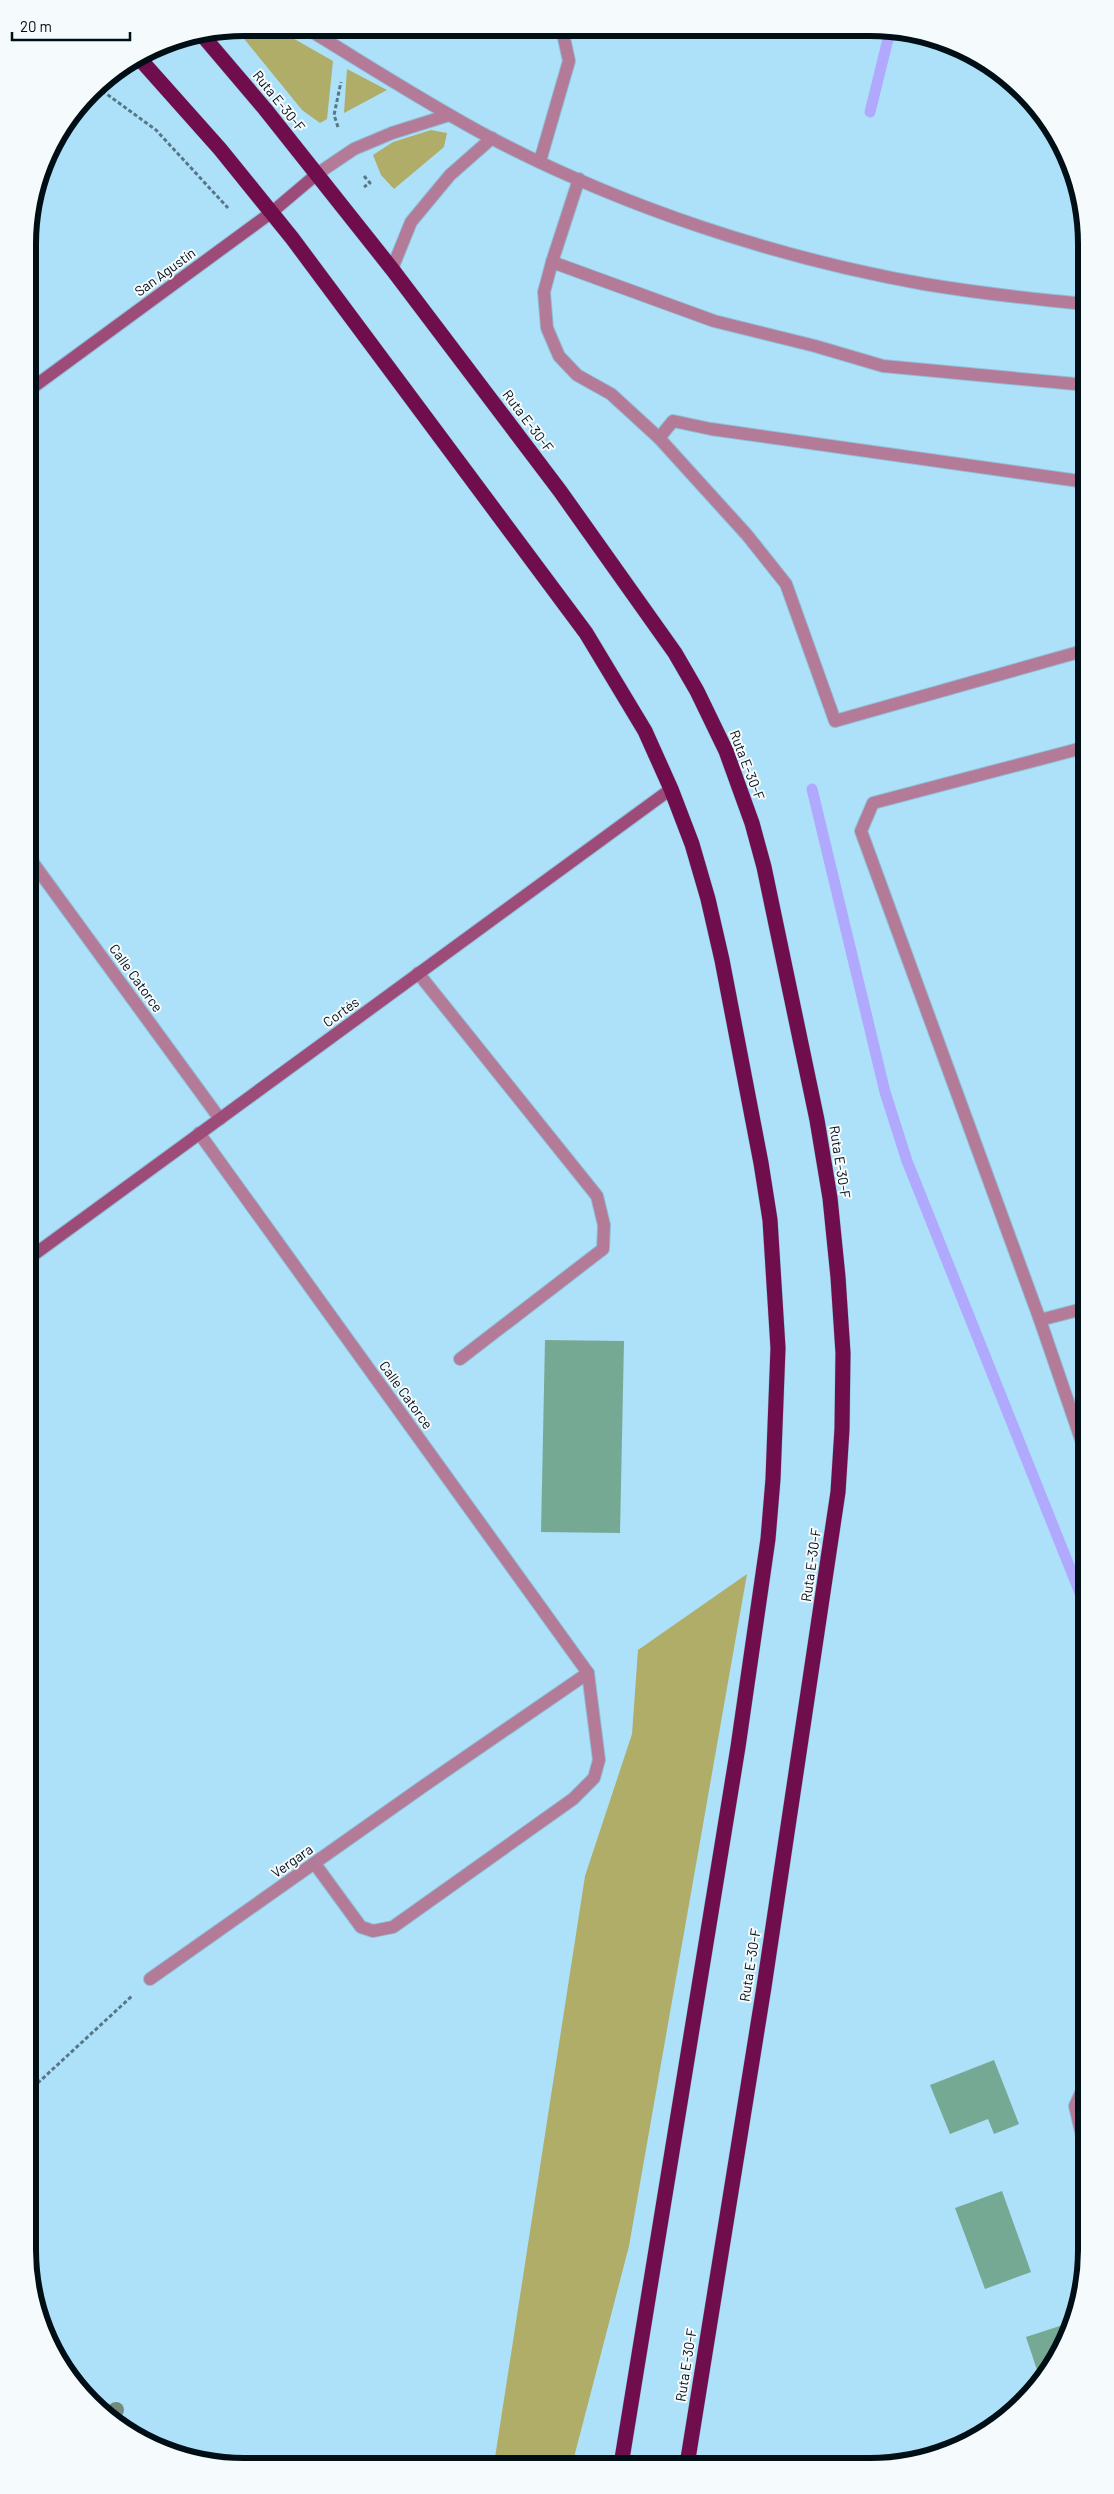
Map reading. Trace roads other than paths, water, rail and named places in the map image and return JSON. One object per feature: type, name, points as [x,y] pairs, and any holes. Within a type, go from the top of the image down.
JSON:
[{"type":"highway","name":"Ruta E-30-F","points":[[206,40],[317,174],[392,270],[554,484],[675,653],[712,720],[740,787],[764,867],[815,1111],[830,1198],[843,1353],[842,1429],[838,1492],[764,1987],[688,2458]]},
{"type":"highway","points":[[142,63],[177,100],[272,212],[407,390],[586,633],[645,731],[671,788],[692,844],[708,899],[762,1163],[775,1278],[778,1348],[777,1418],[768,1539],[740,1737],[623,2458]]},
{"type":"main road","name":"San Agustín","points":[[36,385],[272,212],[317,174]]},
{"type":"main road","name":"Cortés","points":[[36,1253],[671,788]]},
{"type":"street","points":[[319,36],[450,115],[492,138],[579,179],[662,212],[730,235],[834,265],[922,284],[1011,297],[1078,303]]},
{"type":"street","points":[[540,161],[569,61],[563,36]]},
{"type":"street","points":[[317,174],[354,150],[392,133],[450,115]]},
{"type":"street","points":[[392,270],[411,222],[450,175],[492,138]]},
{"type":"street","points":[[579,179],[544,292],[547,328],[559,356],[577,375],[611,394],[658,438],[747,536],[786,584],[835,721],[1078,652]]},
{"type":"street","points":[[552,262],[714,321],[815,346],[882,366],[1078,384]]},
{"type":"street","points":[[658,438],[673,421],[720,431],[1078,481]]},
{"type":"street","points":[[1078,749],[873,803],[861,831],[1040,1320],[1078,1431]]},
{"type":"street","name":"Calle Catorce","points":[[36,867],[220,1118]]},
{"type":"street","points":[[418,973],[597,1196],[604,1225],[603,1249],[460,1358]]},
{"type":"street","name":"Calle Catorce","points":[[199,1133],[588,1673]]},
{"type":"street","points":[[1040,1320],[1078,1310]]},
{"type":"street","points":[[315,1864],[361,1927],[373,1931],[394,1927],[573,1799],[594,1778],[600,1760],[588,1673]]},
{"type":"street","name":"Vergara","points":[[150,1979],[588,1673]]},
{"type":"street","points":[[1078,2099],[1075,2106],[1078,2119]]},
{"type":"waterway","points":[[870,112],[888,37]]},
{"type":"waterway","points":[[812,789],[885,1092],[907,1161],[1078,1588]]}]
